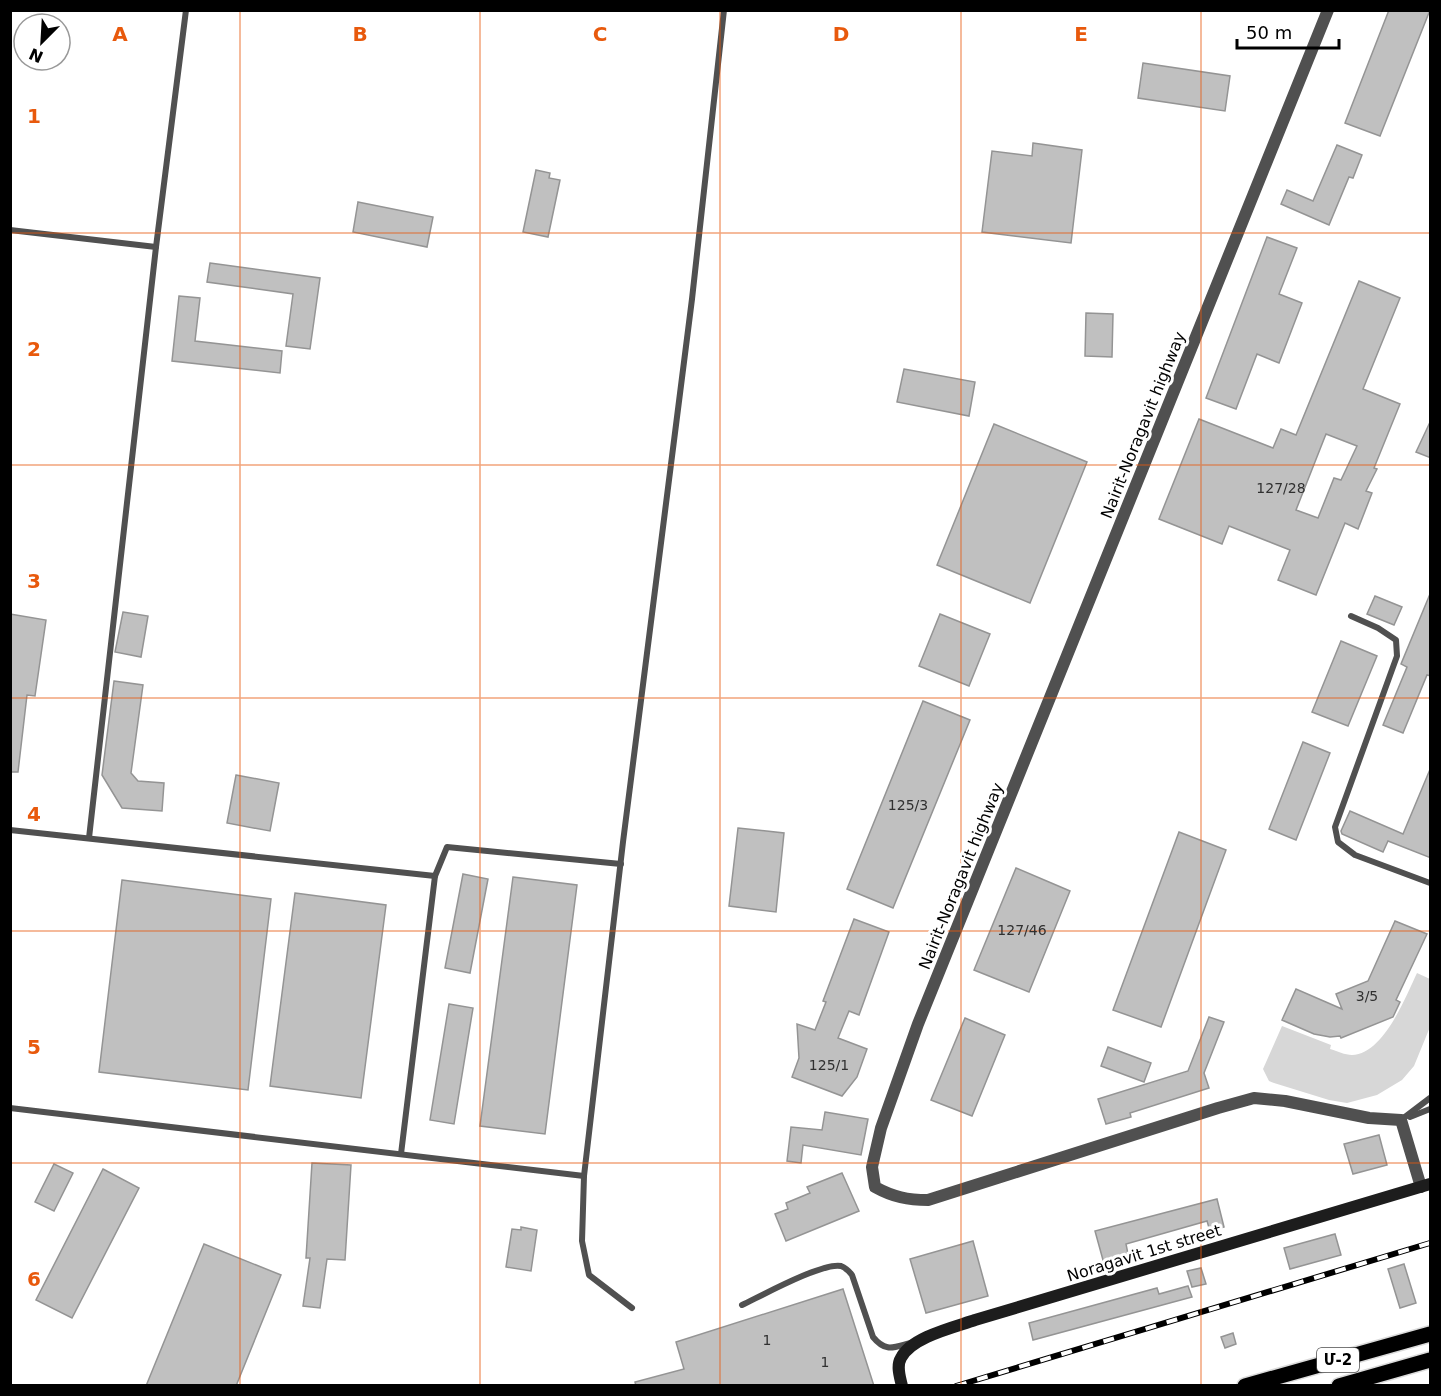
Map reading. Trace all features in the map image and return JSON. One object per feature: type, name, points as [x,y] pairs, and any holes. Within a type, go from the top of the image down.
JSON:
[{"type":"main road","name":"Noragavit 1st street","points":[[902,1386],[898,1366],[900,1358],[920,1340],[975,1320],[1426,1185]]},
{"type":"main road","name":"Մ-2","points":[[1245,1386],[1431,1334]]},
{"type":"main road","name":"Մ-2","points":[[1339,1386],[1431,1360]]},
{"type":"street","name":"Nairit-Noragavit highway","points":[[1328,10],[918,1024],[880,1128],[872,1167],[875,1187],[889,1195],[908,1200],[928,1200],[1254,1098],[1285,1101],[1369,1118],[1401,1120]]},
{"type":"street","points":[[1401,1120],[1426,1185]]},
{"type":"lane","points":[[89,838],[156,247],[186,10]]},
{"type":"lane","points":[[632,1308],[588,1275],[582,1241],[584,1176],[692,299],[724,10]]},
{"type":"lane","points":[[10,230],[156,247]]},
{"type":"lane","points":[[1351,616],[1378,628],[1396,640],[1397,656],[1335,827],[1338,842],[1355,855],[1431,883]]},
{"type":"lane","points":[[10,830],[435,876]]},
{"type":"lane","points":[[401,1154],[435,876],[447,847],[621,864]]},
{"type":"lane","points":[[1401,1120],[1431,1098]]},
{"type":"lane","points":[[10,1108],[584,1176]]},
{"type":"lane","points":[[1401,1120],[1431,1109]]},
{"type":"lane","points":[[742,1305],[798,1278],[840,1266],[852,1275],[873,1337],[879,1345],[892,1348],[920,1340]]},
{"type":"shaded area","points":[[1417,973],[1430,979],[1430,1027],[1414,1066],[1402,1080],[1377,1095],[1347,1103],[1329,1100],[1269,1081],[1263,1069],[1282,1026],[1331,1045],[1330,1049],[1341,1053],[1352,1055],[1364,1052],[1384,1035],[1400,1009]]},
{"type":"building","points":[[1389,10],[1430,10],[1380,136],[1345,123]]},
{"type":"building","points":[[1143,63],[1230,76],[1225,111],[1138,98]]},
{"type":"building","points":[[1033,143],[1082,150],[1071,243],[982,232],[992,151],[1032,156]]},
{"type":"building","points":[[1337,145],[1362,155],[1353,178],[1349,177],[1329,225],[1281,204],[1287,190],[1313,201]]},
{"type":"building","points":[[536,170],[550,173],[549,178],[560,180],[548,237],[523,232]]},
{"type":"building","points":[[358,202],[433,217],[427,247],[353,232]]},
{"type":"building","points":[[1267,237],[1297,248],[1279,294],[1302,303],[1279,363],[1257,354],[1236,409],[1206,398]]},
{"type":"building","points":[[210,263],[320,278],[310,349],[286,346],[293,294],[207,282]]},
{"type":"building","points":[[1359,281],[1400,298],[1363,389],[1400,404],[1374,468],[1377,469],[1366,491],[1372,493],[1358,529],[1345,523],[1316,595],[1278,580],[1290,550],[1229,526],[1222,544],[1159,519],[1199,419],[1273,448],[1281,429],[1296,435]],"holes":[[[1326,434],[1357,446],[1341,480],[1334,478],[1318,518],[1296,510]]]},
{"type":"building","points":[[179,296],[200,298],[195,341],[282,351],[280,373],[172,361]]},
{"type":"building","points":[[1086,313],[1113,314],[1112,357],[1085,356]]},
{"type":"building","points":[[904,369],[975,382],[969,416],[897,402]]},
{"type":"building","points":[[1431,420],[1431,458],[1416,452]]},
{"type":"building","points":[[994,424],[1087,462],[1030,603],[937,565]]},
{"type":"building","points":[[1430,594],[1431,676],[1427,675],[1403,733],[1383,725],[1407,667],[1401,664]]},
{"type":"building","points":[[1375,596],[1402,607],[1394,625],[1367,614]]},
{"type":"building","points":[[123,612],[148,616],[141,657],[115,652]]},
{"type":"building","points":[[10,614],[46,620],[35,696],[27,695],[18,772],[10,772]]},
{"type":"building","points":[[940,614],[990,634],[969,686],[919,666]]},
{"type":"building","points":[[1341,641],[1377,656],[1348,726],[1312,712]]},
{"type":"building","points":[[114,681],[143,685],[131,773],[138,781],[164,783],[162,811],[122,808],[102,775]]},
{"type":"building","points":[[923,701],[970,720],[893,908],[847,889]]},
{"type":"building","points":[[1303,742],[1330,753],[1296,840],[1269,829]]},
{"type":"building","points":[[1431,767],[1431,858],[1388,841],[1383,852],[1342,834],[1341,831],[1350,811],[1403,834]]},
{"type":"building","points":[[236,775],[279,783],[270,831],[227,823]]},
{"type":"building","points":[[738,828],[784,833],[776,912],[729,906]]},
{"type":"building","points":[[1179,832],[1226,850],[1161,1027],[1113,1010]]},
{"type":"building","points":[[1016,868],[1070,891],[1029,992],[974,970]]},
{"type":"building","points":[[463,874],[488,879],[470,973],[445,968]]},
{"type":"building","points":[[513,877],[577,885],[545,1134],[480,1126]]},
{"type":"building","points":[[122,880],[271,899],[248,1090],[99,1072]]},
{"type":"building","points":[[295,893],[386,905],[361,1098],[270,1086]]},
{"type":"building","points":[[854,919],[889,932],[859,1015],[849,1011],[838,1038],[867,1049],[857,1077],[842,1096],[792,1077],[799,1058],[797,1024],[815,1030],[826,1002],[823,1001]]},
{"type":"building","points":[[1395,921],[1427,934],[1396,1000],[1400,1002],[1393,1017],[1341,1038],[1340,1036],[1314,1034],[1282,1020],[1296,989],[1342,1009],[1336,994],[1368,981]]},
{"type":"building","points":[[449,1004],[473,1008],[454,1124],[430,1120]]},
{"type":"building","points":[[1209,1017],[1224,1022],[1204,1073],[1209,1088],[1130,1113],[1131,1117],[1106,1124],[1098,1099],[1188,1071]]},
{"type":"building","points":[[965,1018],[1005,1035],[972,1116],[931,1100]]},
{"type":"building","points":[[1108,1047],[1151,1063],[1144,1082],[1101,1066]]},
{"type":"building","points":[[825,1112],[868,1119],[861,1155],[803,1145],[801,1163],[787,1161],[791,1127],[822,1130]]},
{"type":"building","points":[[1379,1135],[1387,1165],[1353,1174],[1344,1144]]},
{"type":"building","points":[[312,1163],[351,1165],[345,1260],[327,1259],[320,1308],[303,1306],[310,1258],[306,1258]]},
{"type":"building","points":[[54,1164],[73,1173],[54,1211],[35,1202]]},
{"type":"building","points":[[103,1169],[139,1188],[72,1318],[36,1300]]},
{"type":"building","points":[[842,1173],[859,1211],[786,1241],[775,1214],[788,1209],[786,1203],[810,1193],[807,1187]]},
{"type":"building","points":[[1217,1199],[1224,1227],[1210,1231],[1207,1221],[1126,1244],[1128,1254],[1103,1260],[1095,1231]]},
{"type":"building","points":[[521,1227],[537,1230],[531,1271],[506,1267],[512,1229],[521,1230]]},
{"type":"building","points":[[1335,1234],[1341,1255],[1290,1269],[1284,1248]]},
{"type":"building","points":[[973,1241],[988,1296],[926,1313],[910,1259]]},
{"type":"building","points":[[204,1244],[281,1275],[236,1386],[146,1386]]},
{"type":"building","points":[[1404,1264],[1416,1303],[1400,1308],[1388,1269]]},
{"type":"building","points":[[1201,1268],[1206,1284],[1192,1287],[1187,1271]]},
{"type":"building","points":[[1188,1286],[1192,1297],[1033,1340],[1029,1323],[1157,1288],[1159,1294]]},
{"type":"building","points":[[843,1289],[874,1386],[636,1386],[635,1382],[684,1369],[676,1342]]},
{"type":"building","points":[[1233,1333],[1236,1344],[1225,1348],[1221,1337]]},
{"type":"railway","points":[[956,1386],[1430,1243]]}]
